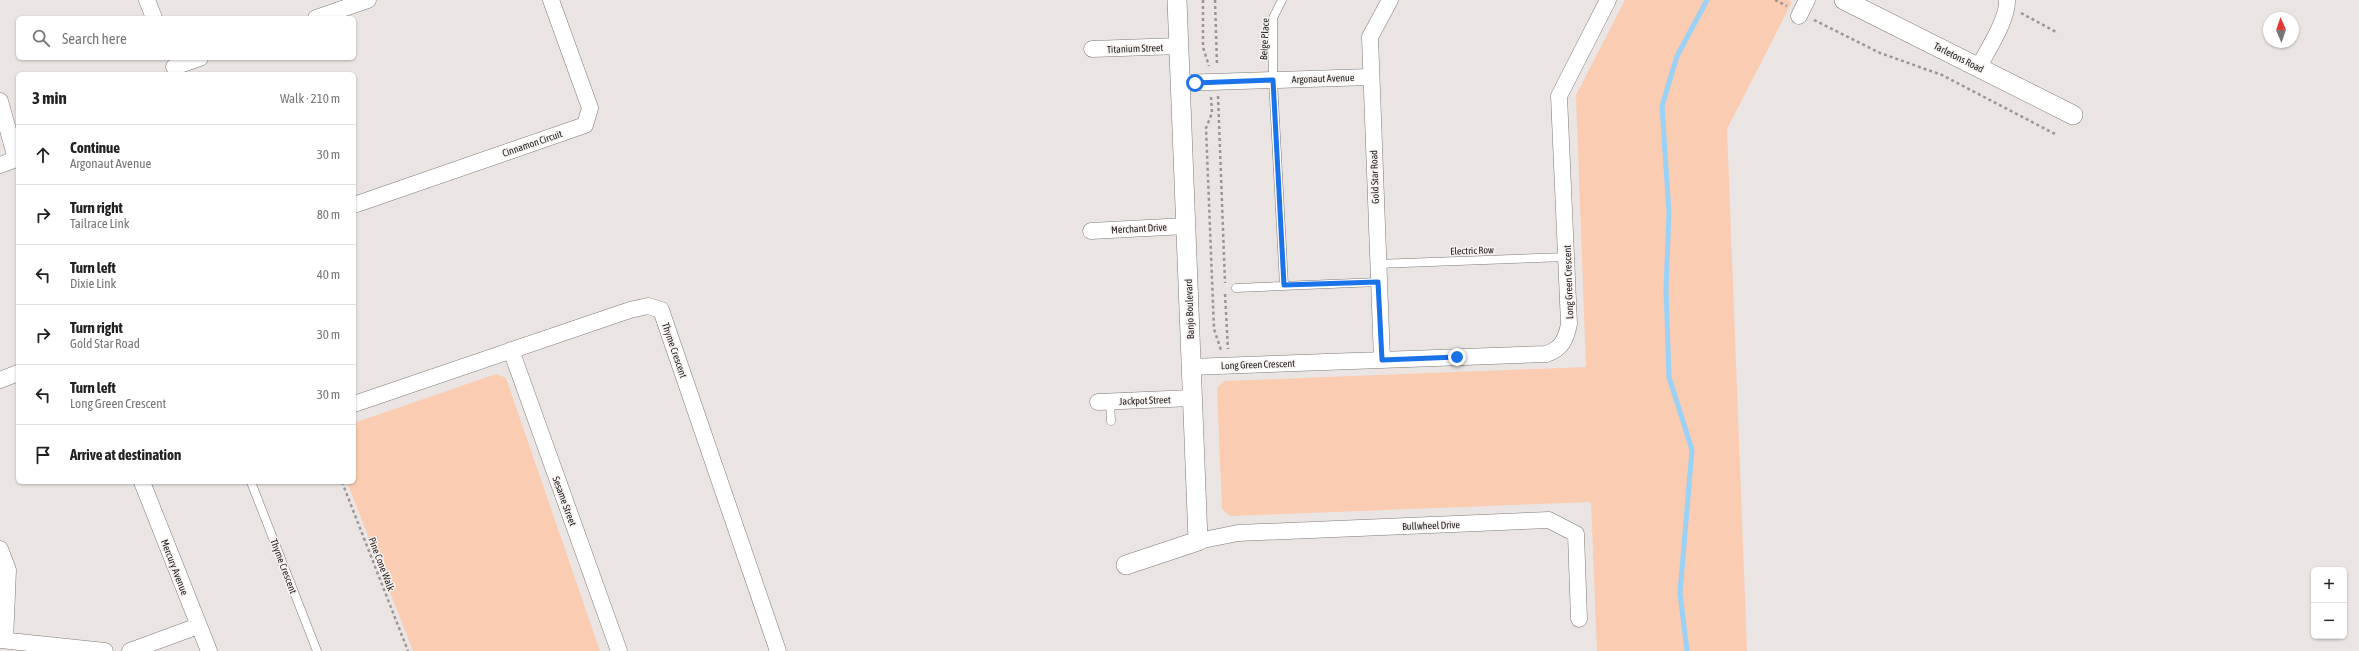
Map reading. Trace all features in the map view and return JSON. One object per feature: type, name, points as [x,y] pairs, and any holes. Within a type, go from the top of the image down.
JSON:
[{"type":"street","points":[[147,0],[153,16]]},
{"type":"street","points":[[322,16],[368,0]]},
{"type":"street","name":"Cinnamon Circuit","points":[[356,204],[585,125],[590,108],[551,0]]},
{"type":"street","name":"Banjo Boulevard","points":[[1177,0],[1198,541]]},
{"type":"street","name":"Gold Star Road","points":[[1382,360],[1370,77],[1370,38],[1390,0]]},
{"type":"street","name":"Long Green Crescent","points":[[1192,366],[1546,354],[1556,351],[1565,340],[1569,324],[1559,96],[1608,0]]},
{"type":"street","name":"Tarletons Road","points":[[1844,0],[2074,115]]},
{"type":"street","points":[[1979,67],[2008,3]]},
{"type":"street","name":"Titanium Street","points":[[1092,49],[1179,46]]},
{"type":"street","points":[[174,66],[194,60]]},
{"type":"street","name":"Argonaut Avenue","points":[[1180,84],[1370,77]]},
{"type":"street","points":[[0,101],[16,157]]},
{"type":"street","points":[[0,165],[16,161]]},
{"type":"street","name":"Merchant Drive","points":[[1091,231],[1186,226]]},
{"type":"street","name":"Thyme Crescent","points":[[356,403],[630,310],[648,306],[661,310],[778,651]]},
{"type":"street","name":"Sesame Street","points":[[511,350],[619,651]]},
{"type":"street","points":[[0,380],[16,374]]},
{"type":"street","name":"Jackpot Street","points":[[1104,402],[1192,398]]},
{"type":"street","name":"Mercury Avenue","points":[[144,484],[209,651]]},
{"type":"street","name":"Bullwheel Drive","points":[[1198,541],[1238,533],[1549,520],[1576,534],[1579,619]]},
{"type":"street","points":[[1126,565],[1198,541]]},
{"type":"street","points":[[0,549],[8,570],[2,640],[105,651]]},
{"type":"street","points":[[130,651],[198,626]]},
{"type":"lane","name":"Beige Place","points":[[1282,0],[1273,18],[1273,80],[1284,285]]},
{"type":"lane","name":"Electric Row","points":[[1377,264],[1567,257]]},
{"type":"lane","points":[[1236,288],[1378,282]]},
{"type":"lane","points":[[1104,402],[1111,421]]},
{"type":"lane","name":"Thyme Crescent","points":[[252,484],[317,651]]},
{"type":"path","points":[[1203,0],[1202,47],[1209,62],[1214,82],[1212,113],[1206,128],[1211,280],[1214,329],[1225,365]]},
{"type":"path","points":[[1215,0],[1214,82],[1225,365]]},
{"type":"path","points":[[1775,0],[1802,10],[1880,53],[1942,75],[2055,134]]},
{"type":"path","points":[[2008,3],[2058,33]]},
{"type":"path","name":"Pine Cone Walk","points":[[343,484],[408,651]]},
{"type":"shaded area","points":[[1625,0],[1788,0],[1792,2],[1727,129],[1747,651],[1597,651],[1591,502],[1230,516],[1222,509],[1217,388],[1224,381],[1586,367],[1576,95]]},
{"type":"shaded area","points":[[496,374],[506,378],[600,651],[413,651],[348,484],[356,484],[356,422]]},
{"type":"waterway","points":[[1687,651],[1680,593],[1692,450],[1669,377],[1666,289],[1669,213],[1662,106],[1677,56],[1707,0]]},
{"type":"route","points":[[1195,83],[1273,80],[1284,285],[1378,282],[1382,360],[1457,357]]}]
